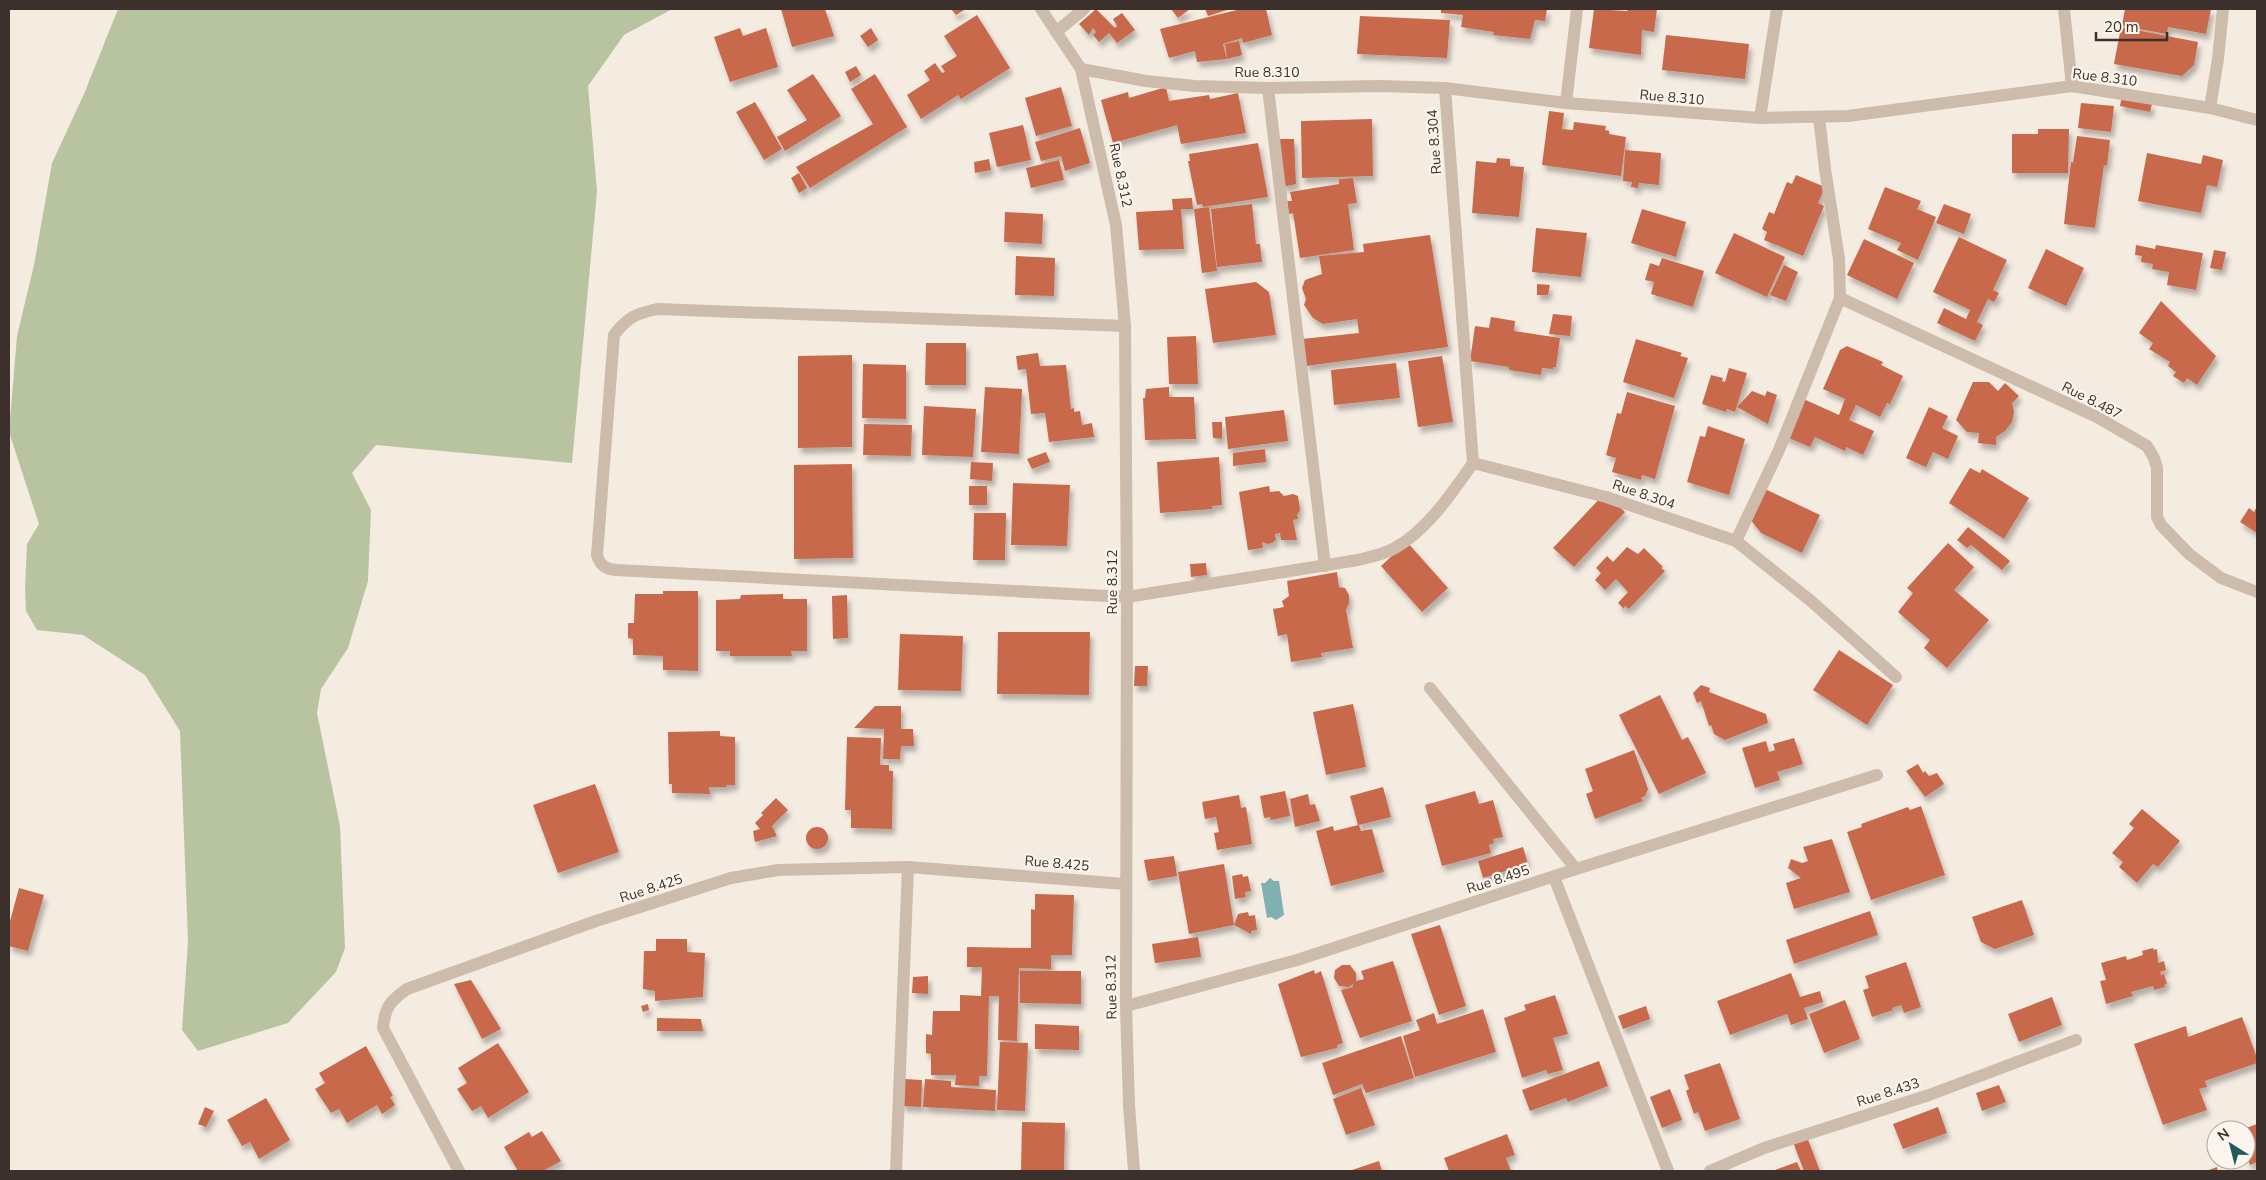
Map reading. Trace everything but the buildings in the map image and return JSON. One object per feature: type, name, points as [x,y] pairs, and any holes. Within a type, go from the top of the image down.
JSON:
[{"type":"street","name":"Rue 8.312","points":[[1041,9],[1081,69],[1116,225],[1125,326],[1127,597],[1126,1006],[1129,1105],[1134,1171]]},
{"type":"street","points":[[1056,32],[1084,9]]},
{"type":"street","points":[[1566,103],[1578,9]]},
{"type":"street","points":[[1760,118],[1777,9]]},
{"type":"street","points":[[2064,9],[2072,86]]},
{"type":"street","points":[[2210,108],[2218,59],[2223,9]]},
{"type":"street","name":"Rue 8.310","points":[[1081,69],[1146,81],[1195,86],[1445,88],[1566,103],[1760,118],[1848,116],[2072,86],[2210,108],[2257,120]]},
{"type":"street","points":[[1268,88],[1325,566]]},
{"type":"street","name":"Rue 8.304","points":[[1445,88],[1473,463],[1606,497],[1736,541],[1811,601],[1896,677]]},
{"type":"street","points":[[1736,541],[1779,450],[1840,298],[1839,259],[1819,117]]},
{"type":"street","name":"Rue 8.487","points":[[1840,298],[2097,417],[2147,446],[2154,458],[2156,468],[2157,517],[2161,525],[2189,554],[2221,578],[2257,592]]},
{"type":"street","points":[[1125,326],[657,309],[637,313],[626,320],[614,335],[597,555],[599,562],[607,569],[617,570],[1127,597],[1325,566],[1358,560],[1394,549],[1423,525],[1451,494],[1473,463]]},
{"type":"street","points":[[1430,688],[1576,869]]},
{"type":"street","name":"Rue 8.495","points":[[1126,1006],[1297,960],[1576,869],[1877,775]]},
{"type":"street","points":[[896,1171],[908,867]]},
{"type":"street","name":"Rue 8.425","points":[[459,1171],[383,1028],[385,1012],[393,999],[407,989],[596,922],[731,878],[778,870],[908,867],[1125,884]]},
{"type":"street","points":[[1554,877],[1668,1171]]},
{"type":"street","name":"Rue 8.433","points":[[1710,1171],[1764,1148],[1929,1095],[2076,1040]]},
{"type":"green space","points":[[118,9],[672,9],[624,35],[588,86],[597,191],[572,463],[376,445],[352,473],[371,510],[368,581],[348,648],[321,689],[317,713],[340,826],[345,948],[336,972],[288,1023],[198,1051],[182,1030],[188,942],[180,731],[145,675],[83,635],[37,630],[26,611],[27,544],[39,524],[9,432],[17,336],[34,265],[52,163],[84,94]]},
{"type":"water","points":[[1270,878],[1274,881],[1279,881],[1284,915],[1276,920],[1271,917],[1267,918],[1261,883],[1265,883]]}]
